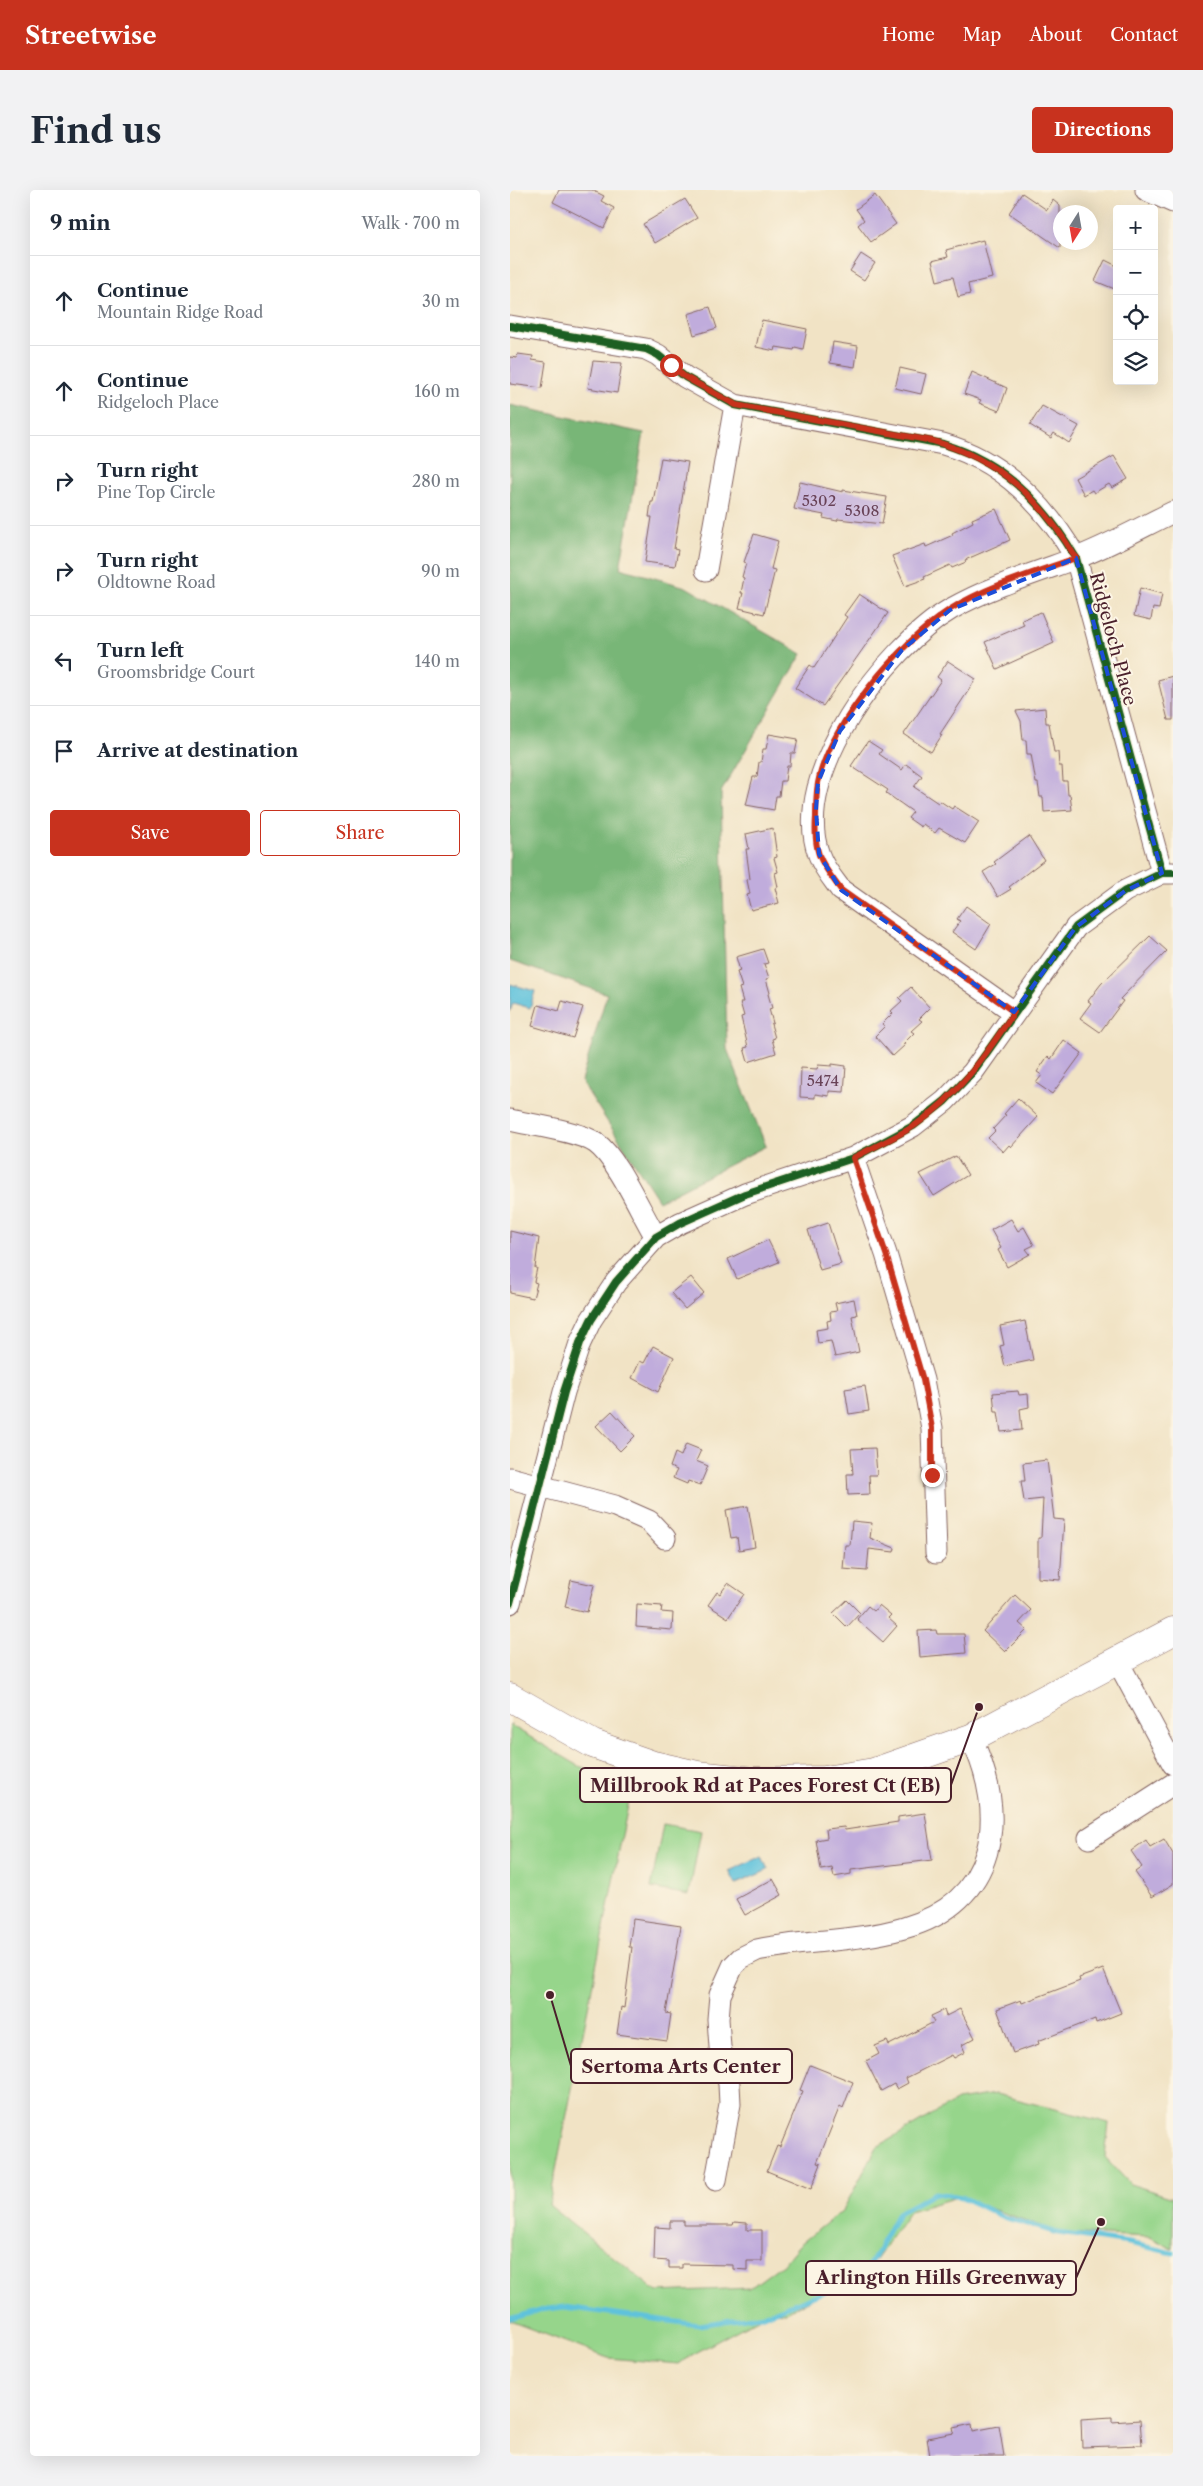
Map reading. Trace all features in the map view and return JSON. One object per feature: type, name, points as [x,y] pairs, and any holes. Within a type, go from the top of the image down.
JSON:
[{"type":"main road","points":[[510,1696],[593,1744],[653,1765],[698,1775],[754,1781],[825,1780],[874,1772],[971,1738],[1173,1631]]},
{"type":"street","points":[[1146,190],[1173,202]]},
{"type":"street","name":"Ridgeloch Place","points":[[510,326],[646,350],[658,354],[685,377],[736,405],[926,440],[964,450],[994,466],[1019,485],[1056,527],[1076,558],[1168,873]]},
{"type":"street","points":[[706,570],[736,405]]},
{"type":"street","points":[[1014,1012],[841,890],[828,874],[819,854],[815,832],[818,782],[840,731],[854,710],[881,674],[925,628],[950,610],[988,591],[1076,558],[1173,512]]},
{"type":"street","points":[[510,1603],[564,1392],[580,1343],[591,1320],[616,1282],[656,1237],[680,1223],[745,1194],[853,1158],[913,1126],[945,1101],[974,1072],[1014,1012],[1076,927],[1125,891],[1168,873]]},
{"type":"street","points":[[510,1120],[560,1131],[595,1142],[611,1159],[656,1237]]},
{"type":"street","points":[[853,1158],[886,1254],[923,1380],[932,1428],[933,1512],[936,1553]]},
{"type":"street","points":[[510,1478],[615,1506],[649,1521],[665,1538]]},
{"type":"street","points":[[1117,1660],[1173,1764]]},
{"type":"street","points":[[716,2180],[730,2104],[718,2019],[720,1995],[728,1974],[741,1958],[757,1950],[875,1935],[906,1928],[956,1902],[979,1875],[988,1854],[992,1829],[991,1799],[985,1772],[971,1738]]},
{"type":"street","points":[[1088,1838],[1173,1784]]},
{"type":"highlighted area","points":[[1076,558],[1162,873],[1125,891],[1076,927],[1014,1012],[841,890],[819,854],[816,810],[818,782],[840,731],[902,650],[950,610]]},
{"type":"green space","points":[[510,405],[644,433],[620,568],[686,587],[802,654],[721,792],[727,1049],[766,1146],[659,1201],[581,1081],[607,994],[510,961]]},
{"type":"green space","points":[[510,1725],[579,1766],[632,1785],[549,2205],[657,2292],[750,2288],[784,2263],[799,2245],[843,2210],[877,2147],[957,2100],[996,2094],[1109,2123],[1105,2157],[1130,2184],[1173,2198],[1173,2249],[1150,2237],[1062,2233],[957,2197],[910,2211],[869,2269],[786,2312],[769,2313],[690,2356],[679,2364],[608,2358],[510,2321]]},
{"type":"green space","points":[[663,1824],[701,1831],[689,1895],[651,1888]]},
{"type":"water","points":[[510,984],[535,991],[530,1008],[513,1003],[510,1012]]},
{"type":"water","points":[[762,1856],[768,1870],[736,1884],[729,1871]]},
{"type":"building","points":[[559,190],[592,190],[604,196],[601,201],[614,208],[604,228],[553,202]]},
{"type":"building","points":[[1022,193],[1047,210],[1053,200],[1059,205],[1053,205],[1053,243],[1009,213]]},
{"type":"building","points":[[875,195],[896,224],[871,242],[858,225],[864,220],[856,209]]},
{"type":"building","points":[[685,199],[697,218],[655,243],[643,224]]},
{"type":"building","points":[[983,240],[992,278],[968,284],[970,294],[958,297],[953,277],[937,281],[932,261],[948,257],[946,250]]},
{"type":"building","points":[[861,254],[875,263],[864,280],[850,271]]},
{"type":"building","points":[[1105,260],[1113,264],[1113,288],[1095,281]]},
{"type":"building","points":[[710,307],[717,328],[694,335],[688,314]]},
{"type":"building","points":[[762,320],[807,329],[803,349],[795,347],[794,350],[776,347],[775,351],[756,347]]},
{"type":"building","points":[[833,342],[858,346],[855,367],[830,363]]},
{"type":"building","points":[[518,354],[533,356],[532,360],[546,362],[542,388],[510,384],[510,357],[517,358]]},
{"type":"building","points":[[593,361],[622,363],[617,393],[588,388]]},
{"type":"building","points":[[900,368],[926,374],[921,394],[895,388]]},
{"type":"building","points":[[972,372],[1007,388],[999,411],[979,403],[981,400],[964,394]]},
{"type":"building","points":[[1042,406],[1079,426],[1069,443],[1054,433],[1051,438],[1030,425]]},
{"type":"building","points":[[1114,456],[1128,479],[1112,488],[1109,484],[1094,493],[1092,490],[1084,495],[1075,478]]},
{"type":"building","points":[[661,458],[688,462],[674,549],[678,550],[675,566],[645,562],[652,517],[649,517],[651,502],[653,502]]},
{"type":"building","points":[[800,482],[843,492],[843,490],[887,497],[882,524],[838,519],[837,521],[823,518],[824,515],[794,509]]},
{"type":"building","points":[[996,509],[1010,540],[965,560],[966,562],[952,568],[950,565],[924,577],[925,579],[905,586],[892,556],[925,544],[926,547],[953,535],[952,533],[973,522],[972,519]]},
{"type":"building","points":[[754,534],[778,541],[771,569],[775,570],[764,614],[739,608],[743,593],[741,593],[744,578],[742,577],[746,563],[744,562]]},
{"type":"building","points":[[1140,588],[1162,594],[1159,609],[1153,608],[1151,620],[1134,616]]},
{"type":"building","points":[[859,594],[888,613],[823,706],[795,688],[810,665],[814,668],[847,617],[844,615]]},
{"type":"building","points":[[1041,612],[1054,643],[997,669],[985,642],[1024,625],[1022,620]]},
{"type":"building","points":[[948,661],[976,679],[940,734],[942,735],[931,752],[904,734],[941,680],[937,677]]},
{"type":"building","points":[[1173,676],[1173,720],[1168,720],[1158,680]]},
{"type":"building","points":[[1045,708],[1046,723],[1049,723],[1054,752],[1058,752],[1059,766],[1062,766],[1063,781],[1067,781],[1072,810],[1044,812],[1043,797],[1040,797],[1038,783],[1036,783],[1031,754],[1027,754],[1026,740],[1023,740],[1021,721],[1016,711]]},
{"type":"building","points":[[769,734],[798,739],[795,753],[791,753],[790,766],[787,766],[785,781],[781,781],[779,796],[776,796],[774,810],[746,805],[753,777],[757,777],[759,762],[761,762],[763,749],[766,749]]},
{"type":"building","points":[[868,741],[882,750],[879,754],[902,770],[906,764],[922,776],[914,787],[938,803],[940,801],[952,809],[954,806],[979,822],[965,843],[939,828],[935,833],[923,824],[921,827],[908,818],[913,812],[886,793],[888,790],[851,766]]},
{"type":"building","points":[[773,828],[777,857],[774,858],[778,872],[775,873],[778,887],[775,888],[779,903],[751,910],[747,895],[750,894],[747,880],[750,879],[746,849],[749,849],[746,834]]},
{"type":"building","points":[[1029,836],[1044,860],[1009,887],[1011,889],[998,897],[983,872],[996,864],[994,862]]},
{"type":"building","points":[[966,906],[991,924],[976,949],[952,932],[960,921],[957,919]]},
{"type":"building","points":[[1150,936],[1167,951],[1120,999],[1123,1001],[1100,1032],[1080,1018],[1091,1003],[1088,1001],[1101,984]]},
{"type":"building","points":[[763,949],[768,963],[764,964],[769,978],[766,979],[772,1008],[769,1009],[773,1023],[771,1024],[775,1038],[772,1039],[776,1053],[748,1062],[744,1048],[748,1047],[741,1017],[744,1016],[739,988],[742,987],[737,972],[740,971],[736,957]]},
{"type":"building","points":[[911,987],[930,1008],[919,1019],[922,1021],[911,1031],[914,1033],[903,1044],[905,1045],[893,1056],[875,1036],[885,1026],[882,1024],[893,1013],[891,1011],[902,1001],[899,998]]},
{"type":"building","points":[[562,1001],[583,1007],[573,1038],[532,1026],[538,1005],[559,1011]]},
{"type":"building","points":[[1064,1040],[1082,1053],[1052,1094],[1036,1083],[1042,1075],[1037,1072],[1048,1056],[1051,1059]]},
{"type":"building","points":[[832,1064],[846,1066],[844,1092],[829,1091],[829,1096],[815,1094],[815,1098],[800,1097],[801,1068],[817,1069],[818,1065],[832,1066]]},
{"type":"building","points":[[1018,1098],[1038,1117],[1011,1147],[1009,1145],[1003,1152],[988,1138],[995,1131],[993,1129],[1006,1115],[1004,1114]]},
{"type":"building","points":[[956,1156],[968,1175],[934,1196],[920,1174]]},
{"type":"building","points":[[1011,1219],[1018,1231],[1024,1227],[1034,1245],[1026,1249],[1030,1254],[1007,1267],[998,1250],[1001,1248],[991,1230]]},
{"type":"building","points":[[828,1223],[841,1264],[820,1270],[808,1230]]},
{"type":"building","points":[[510,1231],[539,1238],[534,1282],[537,1283],[533,1298],[510,1293]]},
{"type":"building","points":[[768,1240],[779,1262],[737,1279],[728,1259]]},
{"type":"building","points":[[691,1277],[704,1293],[685,1309],[671,1293]]},
{"type":"building","points":[[854,1299],[857,1315],[852,1316],[859,1352],[835,1357],[831,1341],[818,1343],[816,1330],[828,1328],[827,1321],[831,1320],[830,1312],[837,1311],[835,1303]]},
{"type":"building","points":[[1025,1321],[1033,1360],[1005,1366],[1000,1346],[1004,1345],[1000,1326]]},
{"type":"building","points":[[653,1346],[674,1357],[658,1392],[632,1378],[640,1361],[644,1363]]},
{"type":"building","points":[[865,1386],[869,1411],[849,1414],[845,1389]]},
{"type":"building","points":[[1018,1391],[1019,1395],[1028,1394],[1029,1407],[1020,1409],[1022,1430],[1001,1432],[998,1412],[995,1412],[993,1393]]},
{"type":"building","points":[[612,1411],[635,1436],[620,1451],[596,1426]]},
{"type":"building","points":[[686,1444],[701,1450],[696,1461],[708,1466],[700,1485],[688,1481],[687,1484],[673,1478],[677,1470],[670,1467],[675,1453],[681,1456]]},
{"type":"building","points":[[875,1448],[877,1475],[869,1475],[870,1494],[848,1495],[847,1474],[853,1474],[851,1449]]},
{"type":"building","points":[[1047,1460],[1054,1519],[1064,1520],[1060,1580],[1038,1578],[1038,1538],[1041,1538],[1043,1499],[1024,1501],[1021,1481],[1025,1481],[1023,1463]]},
{"type":"building","points":[[748,1506],[755,1547],[739,1550],[737,1537],[731,1538],[726,1510]]},
{"type":"building","points":[[852,1521],[872,1523],[870,1538],[895,1548],[894,1552],[869,1549],[867,1571],[843,1569],[845,1545],[850,1545]]},
{"type":"building","points":[[571,1580],[594,1585],[587,1612],[565,1607]]},
{"type":"building","points":[[728,1583],[744,1594],[728,1618],[708,1605],[717,1592],[720,1594]]},
{"type":"building","points":[[1015,1595],[1031,1610],[1019,1623],[1027,1630],[1005,1652],[983,1631]]},
{"type":"building","points":[[847,1600],[860,1613],[847,1627],[833,1613]]},
{"type":"building","points":[[637,1604],[662,1606],[661,1612],[673,1613],[672,1630],[636,1627]]},
{"type":"building","points":[[879,1605],[891,1615],[888,1618],[897,1626],[883,1642],[857,1619],[868,1606],[874,1611]]},
{"type":"building","points":[[936,1630],[937,1634],[964,1634],[966,1653],[920,1657],[918,1631]]},
{"type":"building","points":[[925,1813],[932,1860],[851,1870],[851,1874],[834,1877],[832,1868],[821,1870],[816,1840],[827,1838],[826,1829],[844,1827],[845,1830],[898,1822],[898,1817]]},
{"type":"building","points":[[1164,1839],[1173,1854],[1173,1884],[1152,1897],[1135,1872],[1142,1867],[1131,1851],[1146,1840],[1150,1847]]},
{"type":"building","points":[[773,1879],[782,1895],[745,1915],[736,1899]]},
{"type":"building","points":[[633,1919],[681,1926],[666,2013],[671,2014],[667,2041],[617,2034],[621,2007],[624,2008],[632,1947],[629,1947]]},
{"type":"building","points":[[1103,1969],[1121,2013],[1096,2023],[1095,2019],[1038,2041],[1039,2044],[1013,2053],[997,2009],[1021,2000],[1022,2003],[1080,1981],[1079,1978]]},
{"type":"building","points":[[960,2009],[975,2038],[962,2045],[965,2052],[954,2058],[952,2055],[906,2078],[908,2083],[897,2089],[894,2084],[881,2091],[866,2061],[879,2054],[875,2046],[887,2041],[889,2045],[934,2022],[931,2016],[944,2010],[946,2016]]},
{"type":"building","points":[[810,2065],[853,2082],[843,2108],[840,2106],[817,2163],[821,2164],[811,2189],[767,2171],[777,2146],[780,2147],[803,2091],[800,2090]]},
{"type":"building","points":[[670,2221],[684,2221],[684,2225],[733,2225],[734,2222],[747,2223],[747,2230],[762,2230],[762,2261],[747,2261],[747,2270],[733,2269],[733,2265],[682,2264],[682,2268],[669,2268],[669,2261],[654,2260],[655,2227],[670,2228]]},
{"type":"building","points":[[1112,2417],[1112,2422],[1140,2420],[1142,2445],[1082,2447],[1081,2419]]},
{"type":"building","points":[[972,2424],[973,2431],[999,2426],[1004,2456],[930,2456],[927,2438],[954,2433],[953,2428]]},
{"type":"waterway","points":[[510,2319],[539,2310],[564,2307],[699,2325],[765,2315],[847,2283],[870,2265],[898,2213],[935,2193],[962,2197],[1003,2217],[1058,2233],[1129,2243],[1173,2253]]},
{"type":"cycle path","points":[[510,326],[646,349],[658,355],[685,377],[735,405],[943,444],[985,462],[1020,488],[1051,520],[1076,558],[1162,873]]},
{"type":"cycle path","points":[[510,1603],[564,1392],[580,1343],[591,1320],[616,1282],[656,1237],[680,1223],[745,1194],[853,1158],[913,1126],[945,1101],[973,1072],[1076,927],[1125,891],[1162,873],[1173,873]]},
{"type":"place","name":"Millbrook Rd at Paces Forest Ct (EB)","points":[[979,1707]]},
{"type":"place","name":"Sertoma Arts Center","points":[[550,1995]]},
{"type":"place","name":"Arlington Hills Greenway","points":[[1101,2222]]},
{"type":"route","points":[[671,365],[685,377],[736,405],[933,441],[964,450],[994,466],[1019,485],[1041,507],[1062,534],[1076,558],[1034,572],[988,591],[950,610],[925,628],[902,650],[863,696],[840,731],[818,782],[815,832],[819,854],[828,874],[841,890],[1014,1012],[974,1072],[945,1101],[913,1126],[853,1158],[886,1254],[923,1380],[932,1428],[932,1475]]}]
